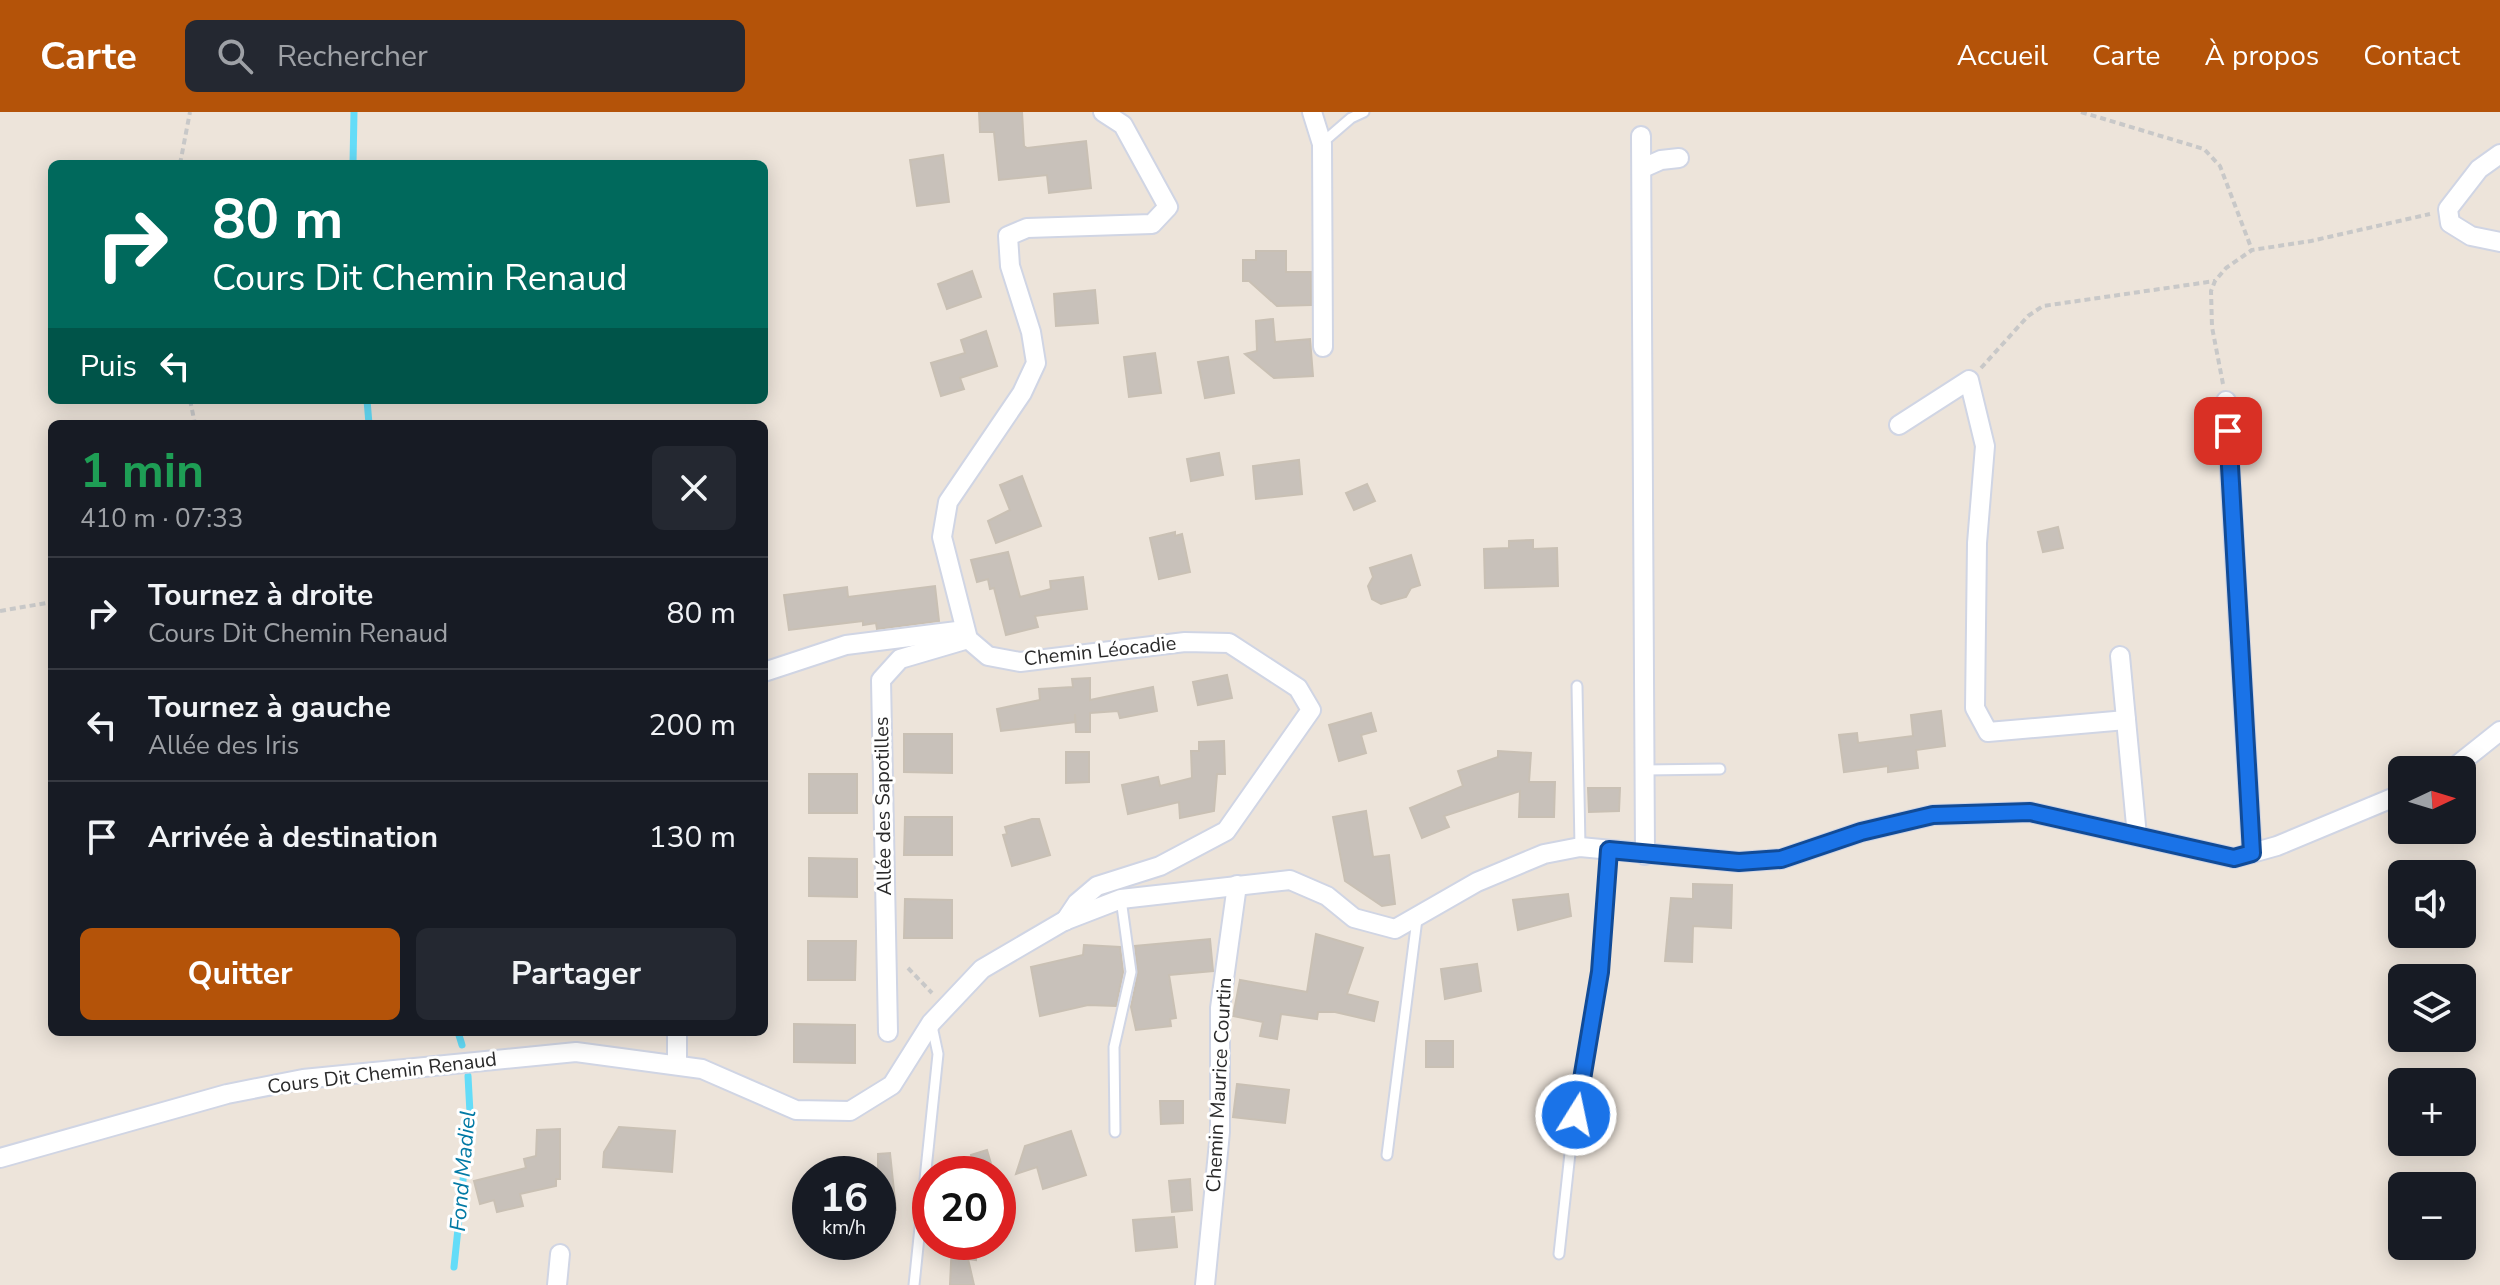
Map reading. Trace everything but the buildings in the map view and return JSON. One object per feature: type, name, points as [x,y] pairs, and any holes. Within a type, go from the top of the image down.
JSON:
[{"type":"street","points":[[768,671],[846,645],[966,634],[942,537],[948,502],[961,478],[1022,393],[1036,363],[1031,332],[1010,266],[1008,236],[1027,228],[1152,224],[1168,207],[1123,125],[1103,112]]},
{"type":"street","points":[[1312,112],[1322,144],[1323,347]]},
{"type":"street","points":[[1641,136],[1645,855]]},
{"type":"street","points":[[2500,154],[2479,169],[2448,209],[2450,223],[2471,236],[2500,242]]},
{"type":"street","points":[[1643,168],[1661,160],[1679,158]]},
{"type":"street","points":[[1899,425],[1969,380],[1985,446],[1977,543],[1975,708],[1980,724],[1988,732],[2126,720]]},
{"type":"street","points":[[2226,401],[2252,853]]},
{"type":"street","name":"Chemin Léocadie","points":[[966,634],[988,656],[1020,662],[1185,642],[1229,643],[1298,688],[1311,710],[1226,831],[1160,866],[1097,886],[1077,903],[1064,921]]},
{"type":"street","name":"Allée des Sapotilles","points":[[888,1032],[881,680],[900,659],[966,634]]},
{"type":"street","points":[[2120,656],[2137,836]]},
{"type":"street","points":[[2469,756],[2500,731]]},
{"type":"street","name":"Cours Dit Chemin Renaud","points":[[0,1158],[227,1094],[303,1079],[576,1052],[702,1069],[796,1110],[850,1111],[892,1085],[931,1023],[982,969],[1064,921],[1121,899],[1290,880],[1327,896],[1354,918],[1395,929],[1477,882],[1544,854],[1580,847],[1739,862],[1781,859],[1861,832],[1947,814],[2030,812],[2234,858],[2388,800]]},
{"type":"street","name":"Chemin Maurice Courtin","points":[[1205,1285],[1220,1132],[1220,1008],[1237,885]]},
{"type":"street","points":[[677,1036],[677,1065]]},
{"type":"street","points":[[557,1285],[560,1254]]},
{"type":"lane","points":[[1322,144],[1351,118],[1364,112]]},
{"type":"lane","points":[[1577,686],[1580,847]]},
{"type":"lane","points":[[1645,770],[1720,769]]},
{"type":"lane","points":[[1559,1254],[1571,1144],[1600,972],[1609,850]]},
{"type":"lane","points":[[1115,1132],[1114,1047],[1131,972],[1121,899]]},
{"type":"lane","points":[[1387,1155],[1417,919]]},
{"type":"lane","points":[[914,1285],[938,1054],[931,1023]]},
{"type":"path","points":[[181,160],[190,112]]},
{"type":"path","points":[[2081,112],[2204,149],[2220,166],[2252,250]]},
{"type":"path","points":[[1969,380],[2028,316],[2043,306],[2215,281],[2252,250],[2311,241],[2448,209]]},
{"type":"path","points":[[2215,281],[2212,327],[2226,401]]},
{"type":"path","points":[[0,611],[48,603]]},
{"type":"path","points":[[886,963],[906,966],[945,1006]]},
{"type":"waterway","name":"Fond Madiel","points":[[353,160],[354,112]]},
{"type":"waterway","name":"Fond Madiel","points":[[367,404],[369,420]]},
{"type":"waterway","name":"Fond Madiel","points":[[459,1036],[462,1045]]},
{"type":"waterway","name":"Fond Madiel","points":[[454,1267],[470,1113],[468,1076]]},
{"type":"route","points":[[1576,1115],[1600,972],[1609,850],[1739,862],[1781,859],[1861,832],[1933,815],[2030,812],[2234,858],[2252,853],[2228,431]]}]
